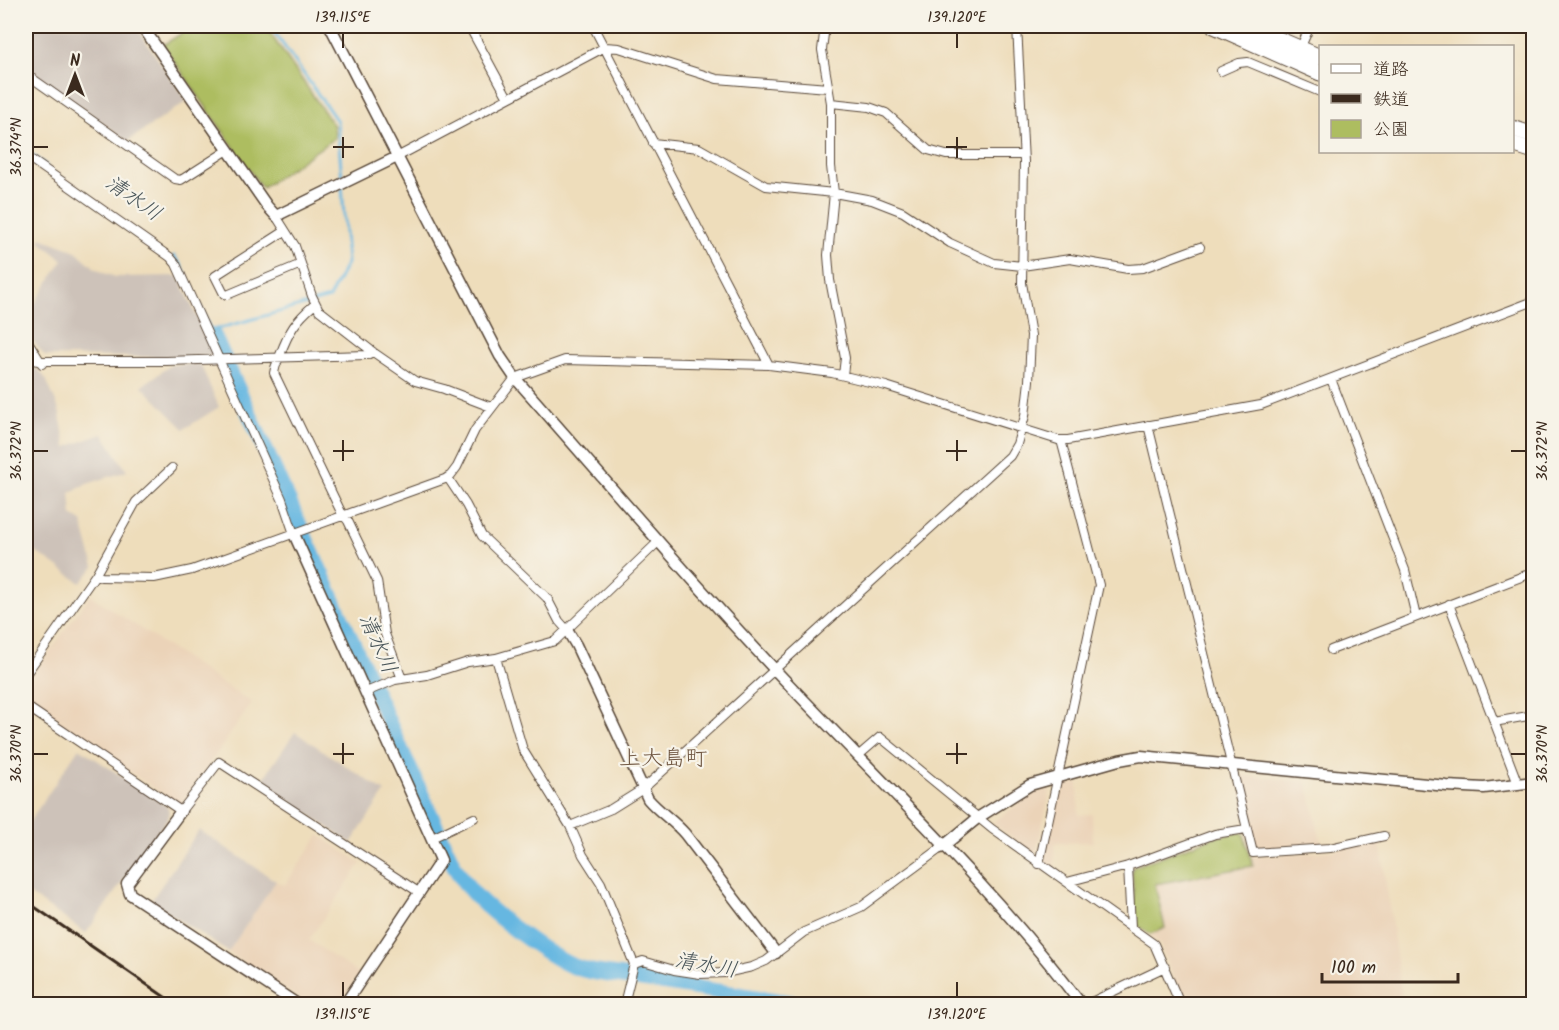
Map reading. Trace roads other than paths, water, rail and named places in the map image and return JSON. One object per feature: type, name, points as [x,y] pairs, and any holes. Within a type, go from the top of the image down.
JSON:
[{"type":"highway","points":[[1214,26],[1297,55],[1319,57]]},
{"type":"highway","points":[[1248,26],[1297,55],[1319,72]]},
{"type":"highway","points":[[1514,129],[1533,135]]},
{"type":"highway","points":[[1514,145],[1533,151]]},
{"type":"street","points":[[142,26],[295,246],[315,304],[332,321],[415,381],[444,389],[491,407]]},
{"type":"street","points":[[330,26],[500,356],[515,378],[776,670],[1049,963],[1081,1005]]},
{"type":"street","points":[[469,26],[508,98]]},
{"type":"street","points":[[593,26],[769,365]]},
{"type":"street","points":[[825,26],[822,50],[831,103],[831,166],[834,193],[828,255],[830,280],[845,358],[843,375]]},
{"type":"street","points":[[570,826],[618,805],[643,789],[1010,456],[1017,444],[1025,416],[1031,335],[1022,283],[1023,155],[1017,26]]},
{"type":"street","points":[[1288,78],[1310,26]]},
{"type":"street","points":[[276,216],[397,157],[605,47],[619,48],[717,79],[828,88]]},
{"type":"street","points":[[1221,71],[1239,63],[1248,62],[1319,92]]},
{"type":"street","points":[[26,74],[175,179],[181,180],[228,150]]},
{"type":"street","points":[[831,103],[869,106],[886,113],[928,150],[946,155],[1023,155]]},
{"type":"street","points":[[653,143],[699,148],[766,186],[834,193],[872,200],[903,212],[950,243],[994,263],[1022,266],[1070,259],[1128,269],[1143,268],[1200,247]]},
{"type":"street","points":[[26,156],[174,261],[221,359],[282,499],[437,835],[441,860],[345,1005]]},
{"type":"street","points":[[285,231],[215,276],[224,294],[227,295],[301,264]]},
{"type":"street","points":[[96,574],[101,577],[140,578],[182,573],[448,478],[457,467],[475,430],[515,378],[565,360],[769,365],[843,375],[1061,440],[1261,405],[1533,301]]},
{"type":"street","points":[[315,304],[293,325],[285,340],[275,366],[277,380],[377,581],[385,634],[402,679]]},
{"type":"street","points":[[26,338],[41,363]]},
{"type":"street","points":[[26,359],[41,363],[327,357],[367,355],[373,352]]},
{"type":"street","points":[[1331,379],[1405,570],[1416,617]]},
{"type":"street","points":[[1148,425],[1253,854],[1330,848],[1384,836]]},
{"type":"street","points":[[1039,864],[1099,585],[1061,440]]},
{"type":"street","points":[[26,674],[96,574],[136,502],[172,468]]},
{"type":"street","points":[[448,478],[466,505],[482,536],[547,598],[559,621],[576,645],[643,789],[654,806],[670,818],[685,834],[776,953]]},
{"type":"street","points":[[371,690],[402,679],[428,675],[468,662],[496,658],[555,641],[659,541]]},
{"type":"street","points":[[1331,650],[1533,572]]},
{"type":"street","points":[[1449,604],[1518,784]]},
{"type":"street","points":[[496,658],[520,743],[570,826],[583,855],[605,892],[634,964],[624,1005]]},
{"type":"street","points":[[26,706],[181,811]]},
{"type":"street","points":[[1494,722],[1533,715]]},
{"type":"street","points":[[858,756],[880,737],[1039,864],[1154,944],[1180,1005]]},
{"type":"street","points":[[634,964],[643,961],[688,973],[718,974],[752,968],[804,932],[861,907],[979,817],[1030,785],[1119,760],[1141,756],[1484,788],[1533,782]]},
{"type":"street","points":[[297,1005],[130,894],[127,884],[219,762],[420,893]]},
{"type":"street","points":[[437,835],[474,818]]},
{"type":"street","points":[[1067,882],[1128,866],[1215,834],[1246,829]]},
{"type":"street","points":[[1128,866],[1131,928]]},
{"type":"street","points":[[1087,1005],[1165,968]]},
{"type":"waterway","points":[[270,26],[337,121],[342,179]]},
{"type":"waterway","name":"清水川","points":[[26,151],[46,166]]},
{"type":"waterway","points":[[214,336],[217,329],[329,298],[347,263],[342,186]]},
{"type":"waterway","name":"清水川","points":[[174,256],[181,265],[213,336]]},
{"type":"waterway","name":"清水川","points":[[214,336],[442,840],[457,871],[469,888],[488,908],[516,930],[544,950],[574,967],[798,1004]]},
{"type":"railway","points":[[26,901],[175,1004]]},
{"type":"district","name":"上大島町","points":[[663,759]]}]
